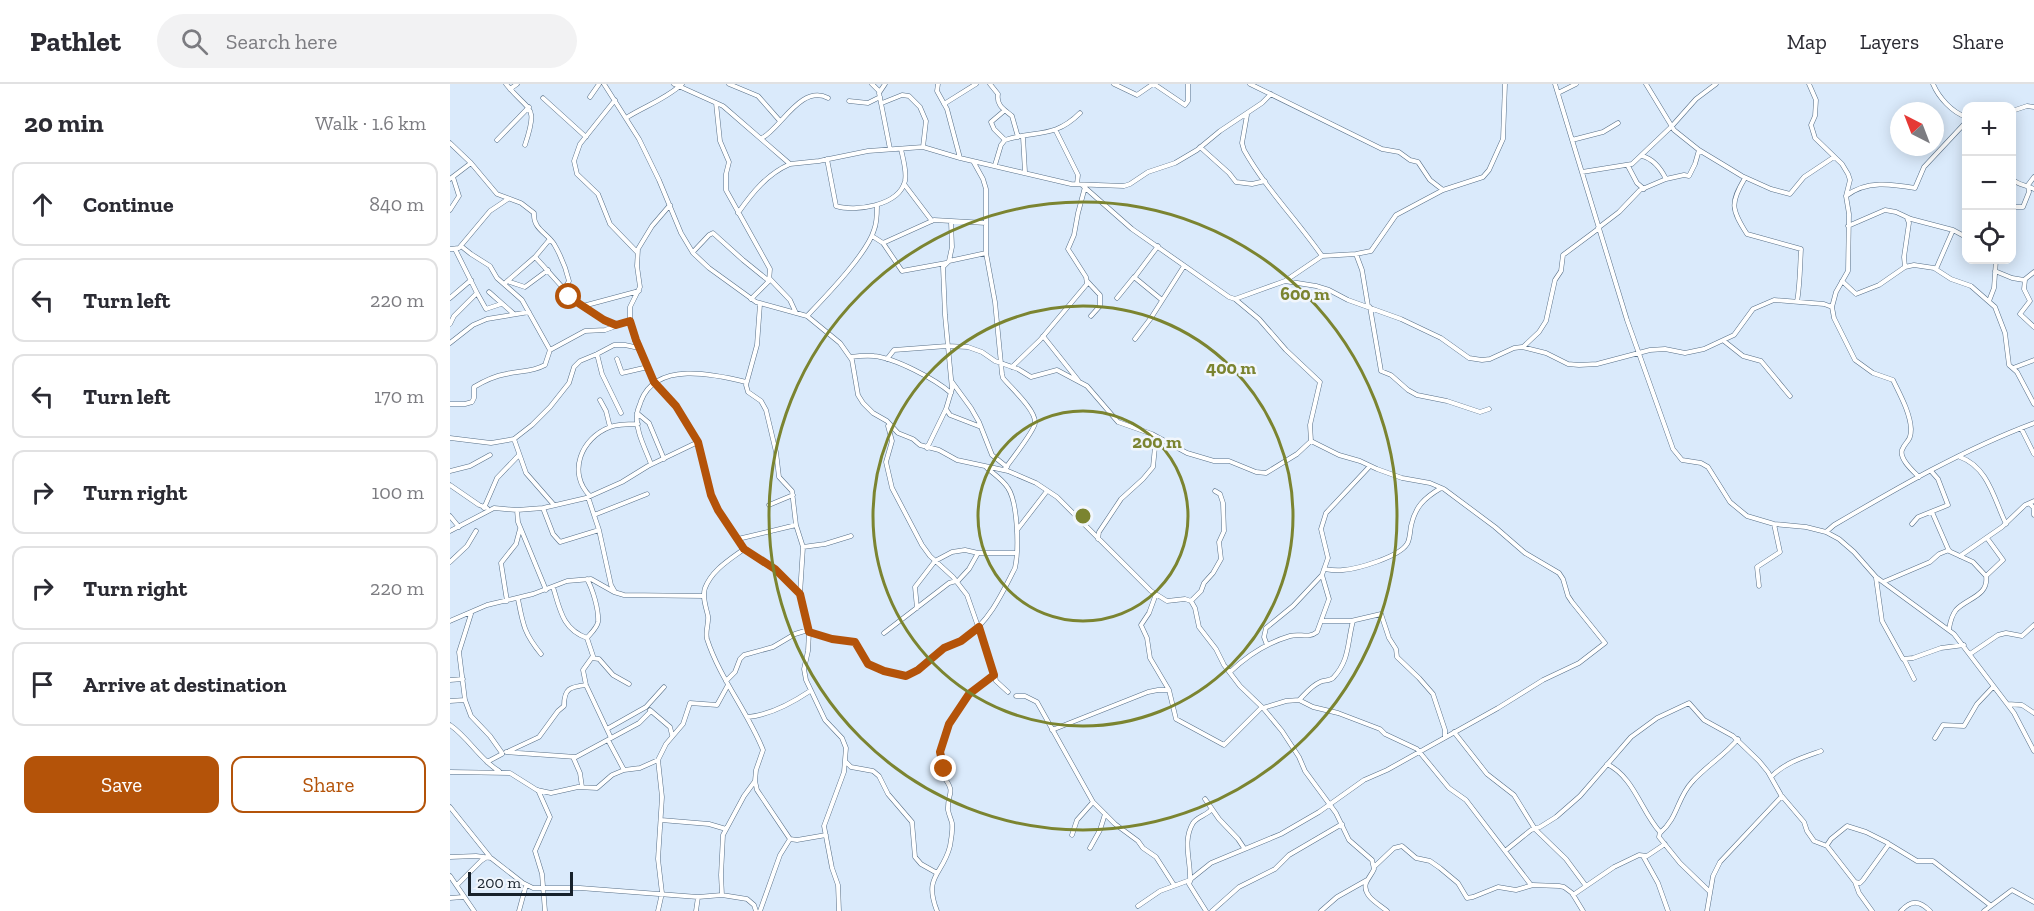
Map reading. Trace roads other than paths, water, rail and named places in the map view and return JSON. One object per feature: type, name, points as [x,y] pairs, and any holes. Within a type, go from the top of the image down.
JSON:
[{"type":"street","points":[[506,84],[529,107],[532,121],[525,145]]},
{"type":"street","points":[[510,88],[517,84]]},
{"type":"street","points":[[590,97],[599,84]]},
{"type":"street","points":[[604,84],[639,139],[681,233],[693,252],[709,268],[751,299],[760,304],[807,316],[840,343],[850,357],[858,395],[862,403],[873,413],[887,421],[898,434],[927,448],[939,450],[957,460],[987,468],[1005,469],[1047,491],[1057,497],[1151,591],[1167,601],[1185,599],[1191,601],[1199,627],[1230,672],[1282,731],[1305,771],[1342,824],[1349,840],[1366,853],[1375,866]]},
{"type":"street","points":[[674,84],[716,102],[739,118],[790,164]]},
{"type":"street","points":[[729,84],[743,87],[758,96],[780,121]]},
{"type":"street","points":[[872,84],[879,91],[890,150]]},
{"type":"street","points":[[879,91],[885,84]]},
{"type":"street","points":[[938,84],[937,91],[944,104],[960,158]]},
{"type":"street","points":[[944,104],[976,84]]},
{"type":"street","points":[[990,84],[998,93],[998,101],[1004,111],[1012,116],[1021,137],[1025,172]]},
{"type":"street","points":[[1113,84],[1137,95],[1154,84],[1185,105],[1188,101],[1188,84]]},
{"type":"street","points":[[1250,84],[1382,149],[1399,152],[1410,160],[1418,162],[1430,180],[1443,190]]},
{"type":"street","points":[[1234,299],[1285,281],[1322,256],[1356,254],[1372,250],[1398,214],[1443,190],[1483,177],[1489,170],[1503,139],[1505,84]]},
{"type":"street","points":[[1555,84],[1598,228],[1639,352],[1677,456],[1684,461],[1701,463],[1708,467],[1730,502],[1742,513],[1774,524],[1800,526],[1826,532],[1848,545],[1876,577],[1949,629],[1964,645],[2016,716],[2034,752]]},
{"type":"street","points":[[1558,93],[1576,84]]},
{"type":"street","points":[[1646,84],[1662,106],[1672,126],[1699,150],[1745,178],[1771,189],[1790,194],[1804,177],[1834,156]]},
{"type":"street","points":[[1582,172],[1628,166],[1642,157],[1696,99],[1716,84]]},
{"type":"street","points":[[1809,84],[1816,100],[1815,116],[1811,125],[1813,134],[1848,174],[1849,185],[1846,196],[1848,271],[1832,307],[1834,318],[1855,360],[1874,373],[1893,380],[1910,424],[1911,438],[1902,450],[1902,454],[1919,477]]},
{"type":"street","points":[[1933,84],[1948,105],[1962,116]]},
{"type":"street","points":[[626,118],[664,98],[681,86]]},
{"type":"street","points":[[738,213],[761,184],[774,172],[790,164],[868,151],[923,147],[960,158],[1082,186],[1124,186],[1148,172],[1175,163],[1248,114],[1270,94]]},
{"type":"street","points":[[882,103],[902,95],[909,96],[920,106],[926,121],[923,147]]},
{"type":"street","points":[[762,138],[773,132],[780,121],[802,100],[818,96],[828,98]]},
{"type":"street","points":[[849,101],[868,103],[880,97]]},
{"type":"street","points":[[543,98],[586,137]]},
{"type":"street","points":[[615,100],[576,152],[574,168],[577,174],[598,194],[610,224],[637,253]]},
{"type":"street","points":[[716,102],[720,141],[729,162],[726,190],[767,261],[770,280]]},
{"type":"street","points":[[2016,110],[2027,106],[2034,107]]},
{"type":"street","points":[[497,140],[529,107]]},
{"type":"street","points":[[1004,111],[991,122],[994,129],[1005,140]]},
{"type":"street","points":[[995,165],[1001,145],[1005,140],[1056,131],[1069,124],[1080,113]]},
{"type":"street","points":[[1248,114],[1242,143],[1244,150],[1285,210],[1303,228],[1322,256]]},
{"type":"street","points":[[1572,140],[1604,132],[1618,123]]},
{"type":"street","points":[[1846,196],[1869,185],[1901,185],[1915,188],[1924,167],[1962,126]]},
{"type":"street","points":[[1056,131],[1082,186],[1074,235],[1068,249],[1087,281],[1100,295],[1100,306],[1091,315]]},
{"type":"street","points":[[450,143],[471,163],[497,194],[529,208],[534,213],[533,219],[537,228],[550,239],[567,270],[569,281],[564,290]]},
{"type":"street","points":[[1200,147],[1236,182],[1252,184],[1264,181]]},
{"type":"street","points":[[827,159],[836,206],[877,206],[891,198],[904,184],[905,172],[901,149]]},
{"type":"street","points":[[1522,347],[1539,332],[1546,321],[1555,280],[1561,271],[1563,255],[1644,189],[1666,179],[1682,175],[1688,176],[1699,150]]},
{"type":"street","points":[[1642,157],[1648,157],[1655,163],[1666,179]]},
{"type":"street","points":[[973,161],[986,189],[986,253],[996,302],[1003,378],[1029,408],[1036,422],[1033,430],[1005,469]]},
{"type":"street","points":[[450,210],[459,196],[452,178],[471,163]]},
{"type":"street","points":[[1628,166],[1637,183],[1644,189]]},
{"type":"street","points":[[2016,207],[2023,207],[2029,192],[2028,185],[2034,177]]},
{"type":"street","points":[[1745,178],[1733,203],[1739,221],[1747,234],[1801,249],[1797,302]]},
{"type":"street","points":[[2016,182],[2034,189]]},
{"type":"street","points":[[904,184],[932,220]]},
{"type":"street","points":[[1082,186],[1132,229],[1255,315],[1290,355],[1320,381],[1310,425],[1311,441]]},
{"type":"street","points":[[501,304],[486,309],[452,249],[461,246],[490,211],[508,199]]},
{"type":"street","points":[[670,205],[652,226],[637,253],[639,291],[630,307],[630,321],[639,348],[654,382],[676,406],[698,442],[713,501],[744,549],[775,569],[800,594]]},
{"type":"street","points":[[807,316],[852,266],[872,236],[876,224],[877,206]]},
{"type":"street","points":[[1848,226],[1885,210],[1953,230],[1962,235]]},
{"type":"street","points":[[1905,267],[1904,257],[1909,223],[1907,218]]},
{"type":"street","points":[[883,243],[932,220],[986,223]]},
{"type":"street","points":[[927,448],[946,409],[951,393],[952,382],[942,276],[943,267],[948,262],[951,252],[951,222]]},
{"type":"street","points":[[1936,269],[1953,230]]},
{"type":"street","points":[[693,252],[713,233],[770,280],[790,300],[796,314]]},
{"type":"street","points":[[872,236],[883,243],[902,271],[986,253]]},
{"type":"street","points":[[505,283],[535,257],[550,239]]},
{"type":"street","points":[[461,246],[490,266],[522,300],[550,350]]},
{"type":"street","points":[[1117,298],[1158,246]]},
{"type":"street","points":[[1356,254],[1362,270],[1381,371],[1391,375],[1417,395],[1451,402],[1468,410],[1480,412],[1489,409]]},
{"type":"street","points":[[535,257],[564,290],[582,306],[616,325]]},
{"type":"street","points":[[1989,302],[1994,288],[1996,264]]},
{"type":"street","points":[[1842,281],[1856,294],[1879,285],[1905,267],[1921,265],[1936,269],[1951,279],[1971,286],[1995,307],[2004,327],[2009,363],[2034,404]]},
{"type":"street","points":[[1135,339],[1184,266]]},
{"type":"street","points":[[505,283],[525,287],[548,270]]},
{"type":"street","points":[[1995,271],[2012,278],[2025,280]]},
{"type":"street","points":[[2034,272],[2025,280],[2024,289],[2030,301],[2020,314],[2034,327]]},
{"type":"street","points":[[1134,278],[1162,300]]},
{"type":"street","points":[[450,298],[471,280]]},
{"type":"street","points":[[751,299],[770,280]]},
{"type":"street","points":[[1012,367],[1043,336],[1084,288],[1087,281]]},
{"type":"street","points":[[1285,281],[1324,287],[1348,300],[1392,314],[1441,338],[1465,356],[1475,360],[1490,359],[1516,347],[1522,347],[1546,353],[1568,364],[1579,365],[1597,364],[1658,349],[1688,353],[1704,349],[1734,335],[1753,309],[1774,300],[1824,304],[1832,307]]},
{"type":"street","points":[[582,306],[639,291]]},
{"type":"street","points":[[489,292],[514,314]]},
{"type":"street","points":[[450,324],[454,316],[477,293]]},
{"type":"street","points":[[760,304],[757,345],[746,382],[748,392],[761,401],[766,410],[776,452],[779,477],[790,487],[793,495],[796,525],[803,547],[800,594],[809,631],[804,669],[811,691],[828,725],[845,742],[846,762],[824,830],[838,885],[839,911]]},
{"type":"street","points":[[450,341],[480,322],[529,312]]},
{"type":"street","points":[[450,404],[473,402],[474,387],[487,381],[507,374],[531,372],[545,365],[550,350],[585,331],[602,330],[630,321]]},
{"type":"street","points":[[1043,336],[1078,380]]},
{"type":"street","points":[[1724,341],[1743,356],[1761,361],[1790,396]]},
{"type":"street","points":[[450,438],[491,443],[514,439],[550,407],[569,383],[577,364],[584,358],[614,345],[639,348]]},
{"type":"street","points":[[887,358],[894,350],[947,346],[977,350],[1031,377],[1057,370],[1064,376],[1078,380],[1087,386],[1118,422],[1156,437],[1194,456],[1216,462],[1229,461],[1263,474],[1297,454],[1311,441]]},
{"type":"street","points":[[597,354],[602,375],[621,413]]},
{"type":"street","points":[[850,357],[887,358],[925,376],[951,393]]},
{"type":"street","points":[[617,359],[622,373],[648,367]]},
{"type":"street","points":[[2013,368],[2034,360]]},
{"type":"street","points":[[651,465],[638,424],[637,413],[645,392],[654,382],[666,377],[714,374],[746,382]]},
{"type":"street","points":[[952,382],[972,408],[992,454],[1005,469]]},
{"type":"street","points":[[600,400],[606,411],[609,427]]},
{"type":"street","points":[[946,409],[950,415],[981,427]]},
{"type":"street","points":[[637,413],[649,423],[664,459]]},
{"type":"street","points":[[887,421],[892,441],[886,466],[892,488],[915,533],[935,561],[967,595],[996,681],[1008,692]]},
{"type":"street","points":[[1826,532],[1834,525],[1972,448],[2034,423]]},
{"type":"street","points":[[615,593],[589,496],[580,480],[579,456],[586,445],[609,427],[638,424]]},
{"type":"street","points":[[2021,428],[2034,454]]},
{"type":"street","points":[[1098,540],[1099,532],[1121,499],[1153,466],[1156,437]]},
{"type":"street","points":[[514,439],[526,474],[555,506]]},
{"type":"street","points":[[1138,906],[1174,885],[1190,880],[1211,863],[1281,834],[1319,812],[1364,780],[1381,773],[1579,663],[1605,643],[1568,596],[1559,573],[1525,553],[1442,487],[1402,478],[1339,455],[1311,441]]},
{"type":"street","points":[[450,485],[484,508],[502,507],[517,510],[555,506],[589,496],[622,482],[698,442]]},
{"type":"street","points":[[450,471],[470,466],[490,455]]},
{"type":"street","points":[[484,508],[497,478],[519,455]]},
{"type":"street","points":[[1959,456],[1980,471],[2006,524]]},
{"type":"street","points":[[1267,645],[1264,637],[1266,628],[1293,606],[1322,575],[1328,554],[1321,533],[1324,518],[1370,466]]},
{"type":"street","points":[[658,911],[662,893],[658,859],[662,797],[658,760],[672,736],[683,724],[690,702],[717,705],[744,655],[773,647],[795,634],[809,631],[832,639],[855,642],[868,664],[884,671],[906,676],[918,670],[944,648],[961,641],[979,627],[991,613],[1016,568],[1016,512],[1010,492],[987,468]]},
{"type":"street","points":[[1912,524],[1918,517],[1948,504],[1938,479],[1931,471]]},
{"type":"street","points":[[1324,569],[1347,570],[1372,563],[1398,551],[1407,543],[1417,507],[1425,498],[1442,487]]},
{"type":"street","points":[[1017,531],[1047,491]]},
{"type":"street","points":[[1191,601],[1214,573],[1221,559],[1219,542],[1224,531],[1223,503],[1220,494],[1215,491]]},
{"type":"street","points":[[594,515],[647,494]]},
{"type":"street","points":[[769,505],[793,495]]},
{"type":"street","points":[[1960,556],[2006,524],[2025,505],[2034,501]]},
{"type":"street","points":[[2030,504],[2034,508],[2034,515]]},
{"type":"street","points":[[543,508],[558,542],[599,530]]},
{"type":"street","points":[[450,531],[490,509]]},
{"type":"street","points":[[517,510],[520,529],[546,590]]},
{"type":"street","points":[[1932,512],[1949,550],[1973,562],[1986,576],[1986,588],[1956,611],[1949,629]]},
{"type":"street","points":[[450,516],[459,527]]},
{"type":"street","points":[[1759,586],[1757,567],[1780,552],[1774,524]]},
{"type":"street","points":[[738,539],[796,525]]},
{"type":"street","points":[[507,601],[501,563],[516,544],[520,529]]},
{"type":"street","points":[[450,562],[467,546],[476,531]]},
{"type":"street","points":[[803,547],[825,544],[851,536]]},
{"type":"street","points":[[1986,576],[2004,559],[1987,538]]},
{"type":"street","points":[[744,549],[722,564],[706,585],[704,596],[708,618],[707,638],[727,683],[748,717],[763,750],[755,781],[756,788],[790,839],[826,835]]},
{"type":"street","points":[[917,608],[915,587],[935,561],[956,551],[965,550],[978,553],[1016,553]]},
{"type":"street","points":[[1883,582],[1949,550]]},
{"type":"street","points":[[884,633],[950,583],[956,582],[969,569],[978,553]]},
{"type":"street","points":[[1230,672],[1250,653],[1292,635],[1313,635],[1320,628],[1329,597],[1322,575]]},
{"type":"street","points":[[1876,577],[1882,621],[1914,679]]},
{"type":"street","points":[[586,579],[594,597],[598,622],[587,638]]},
{"type":"street","points":[[450,621],[487,605],[518,599],[567,581],[586,579],[624,595],[704,596]]},
{"type":"street","points":[[553,587],[562,619],[572,630],[587,638],[592,658],[583,667],[586,685],[608,729],[624,770]]},
{"type":"street","points":[[1156,594],[1141,626],[1147,638],[1150,658],[1169,690],[1176,719],[1223,745],[1262,708],[1299,700],[1313,707],[1338,713],[1380,729],[1385,734],[1420,751],[1449,788],[1466,800],[1531,885]]},
{"type":"street","points":[[518,599],[528,639],[541,654]]},
{"type":"street","points":[[471,613],[459,650],[465,700],[471,716],[504,753]]},
{"type":"street","points":[[1322,621],[1353,621],[1379,613],[1382,615],[1397,657],[1433,694],[1445,730],[1445,737]]},
{"type":"street","points":[[1299,700],[1311,687],[1319,682],[1332,679],[1344,663],[1347,658],[1353,621]]},
{"type":"street","points":[[1970,654],[1998,635],[2007,633],[2022,636],[2034,625]]},
{"type":"street","points":[[1904,660],[1941,648],[1964,645]]},
{"type":"street","points":[[592,658],[599,659],[613,675],[629,684]]},
{"type":"street","points":[[937,911],[933,879],[947,854],[952,831],[948,810],[950,784],[943,776],[941,749],[949,724],[968,695],[994,675]]},
{"type":"street","points":[[450,680],[463,679]]},
{"type":"street","points":[[486,762],[539,737],[551,719],[564,706],[564,696],[568,690],[586,685]]},
{"type":"street","points":[[608,729],[646,707],[664,687]]},
{"type":"street","points":[[1935,738],[1943,725],[1964,726],[1981,699],[1993,687]]},
{"type":"street","points":[[1052,730],[1148,692],[1169,690]]},
{"type":"street","points":[[748,717],[758,716],[788,705],[811,691]]},
{"type":"street","points":[[1016,696],[1022,695],[1035,700],[1093,802],[1115,824],[1154,855],[1174,885]]},
{"type":"street","points":[[450,701],[465,700]]},
{"type":"street","points":[[1504,850],[1556,816],[1580,796],[1626,742],[1642,728],[1688,703],[1704,721],[1725,730],[1738,739],[1759,761],[1782,796],[1804,822],[1814,841],[1827,845],[1855,882],[1859,893],[1872,911]]},
{"type":"street","points":[[2007,704],[2022,705],[2034,712]]},
{"type":"street","points":[[646,707],[670,728],[672,736]]},
{"type":"street","points":[[504,753],[526,752],[546,756],[573,757],[639,723],[651,711]]},
{"type":"street","points":[[450,725],[463,734],[486,762],[501,772]]},
{"type":"street","points":[[1454,732],[1487,774],[1514,795],[1535,829],[1571,864],[1586,886]]},
{"type":"street","points":[[1660,833],[1672,821],[1692,782],[1721,758],[1738,739]]},
{"type":"street","points":[[1771,777],[1800,759],[1821,751]]},
{"type":"street","points":[[573,757],[580,773],[582,787]]},
{"type":"street","points":[[450,772],[501,772],[517,776],[537,790],[558,793],[582,787],[597,788],[612,775],[624,770],[640,768],[658,760]]},
{"type":"street","points":[[846,762],[851,766],[873,771],[879,776],[888,794],[912,822],[915,857],[921,864],[937,873]]},
{"type":"street","points":[[1607,764],[1617,770],[1632,787],[1660,833],[1659,837],[1680,863],[1709,891]]},
{"type":"street","points":[[722,895],[722,841],[744,796],[755,781]]},
{"type":"street","points":[[537,790],[550,817],[535,851],[544,889],[545,911]]},
{"type":"street","points":[[1713,911],[1708,908],[1709,891],[1713,876],[1723,859],[1782,796]]},
{"type":"street","points":[[1205,799],[1224,826],[1238,838],[1244,849]]},
{"type":"street","points":[[1072,835],[1077,819],[1093,802]]},
{"type":"street","points":[[450,807],[489,857],[533,888],[568,887],[698,897],[722,895],[747,899],[758,911]]},
{"type":"street","points":[[1206,911],[1190,887],[1186,848],[1194,822],[1212,809]]},
{"type":"street","points":[[1090,848],[1100,830],[1105,813]]},
{"type":"street","points":[[661,820],[709,824],[726,829]]},
{"type":"street","points":[[1212,911],[1239,887],[1275,869],[1289,855],[1342,824]]},
{"type":"street","points":[[1827,845],[1847,826],[1866,832],[1917,861],[1935,863],[1990,905]]},
{"type":"street","points":[[758,911],[780,855],[790,839]]},
{"type":"street","points":[[1573,895],[1614,867],[1639,855],[1647,856],[1665,844]]},
{"type":"street","points":[[1855,882],[1859,883],[1863,880],[1889,844]]},
{"type":"street","points":[[1387,911],[1367,894],[1366,886],[1375,866],[1400,845],[1416,858],[1430,861],[1440,868],[1458,883],[1467,898],[1498,887],[1516,890],[1531,885],[1564,887],[1573,895],[1583,911]]},
{"type":"street","points":[[1643,856],[1658,883],[1668,911]]},
{"type":"street","points":[[450,858],[489,857]]},
{"type":"street","points":[[457,885],[476,865],[489,857]]},
{"type":"street","points":[[450,876],[474,911]]},
{"type":"street","points":[[1321,911],[1337,897],[1368,880]]},
{"type":"street","points":[[519,911],[526,885]]},
{"type":"street","points":[[1984,911],[2013,890],[2034,902]]},
{"type":"street","points":[[450,898],[463,897]]},
{"type":"street","points":[[696,911],[698,897]]},
{"type":"street","points":[[1900,911],[1913,902],[1922,904],[1930,911]]}]
